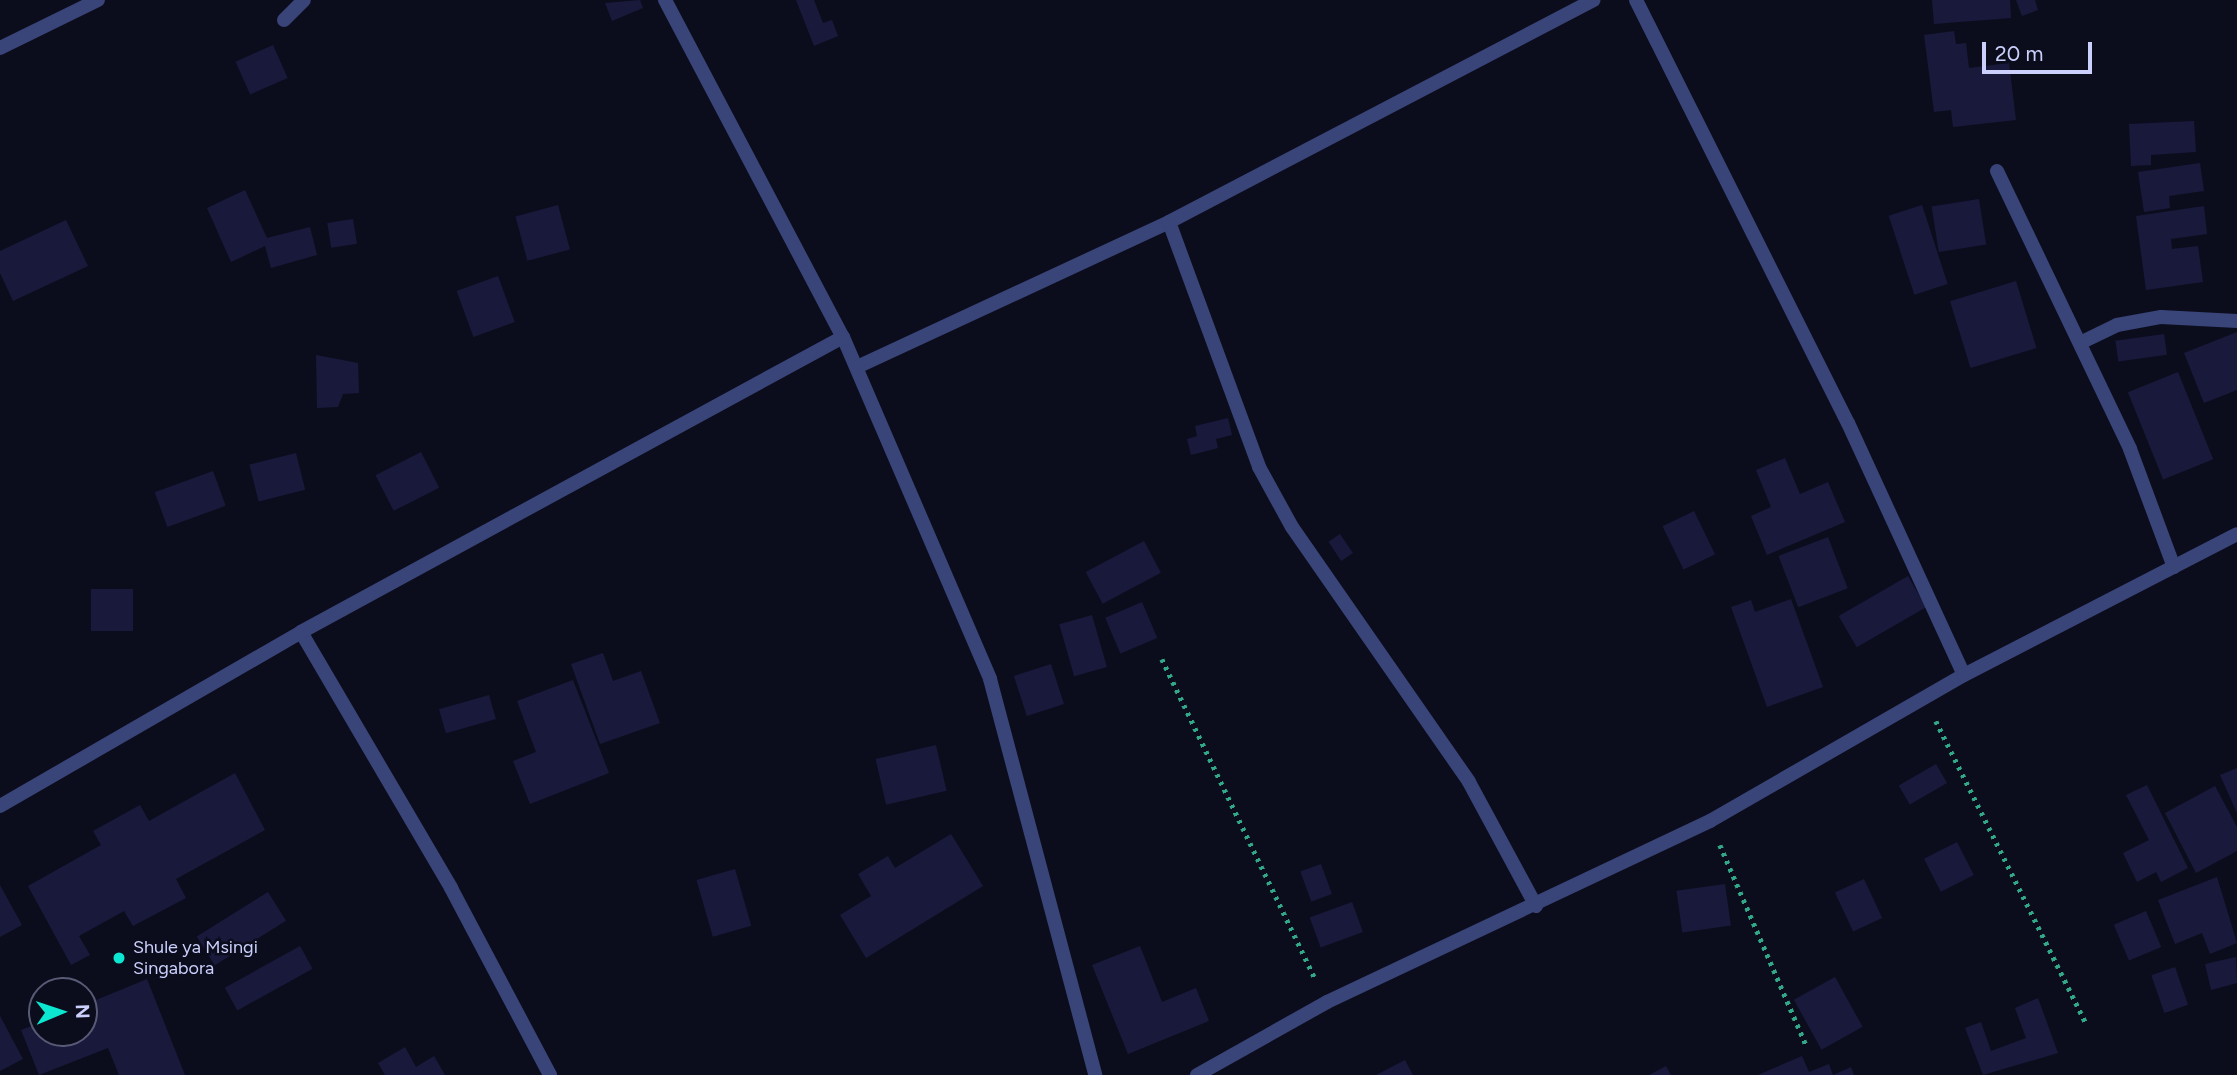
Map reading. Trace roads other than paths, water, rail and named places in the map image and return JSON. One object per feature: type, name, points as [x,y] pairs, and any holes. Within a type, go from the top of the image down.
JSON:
[{"type":"street","points":[[0,48],[98,0]]},
{"type":"street","points":[[284,20],[304,0]]},
{"type":"street","points":[[664,0],[843,337],[990,679],[1095,1075]]},
{"type":"street","points":[[857,367],[1170,222],[1593,0]]},
{"type":"street","points":[[1636,0],[1848,423],[1964,675]]},
{"type":"street","points":[[1997,171],[2130,449],[2174,567]]},
{"type":"street","points":[[1170,222],[1259,467],[1334,590],[1469,782],[1536,905]]},
{"type":"street","points":[[2080,342],[2117,325],[2161,317],[2237,321]]},
{"type":"street","points":[[0,806],[301,632],[843,337]]},
{"type":"street","points":[[1197,1075],[1327,1002],[1710,821],[1964,675],[2237,534]]},
{"type":"street","points":[[301,632],[451,888],[550,1075]]},
{"type":"place","name":"Shule ya Msingi Singabora","points":[[119,958]]}]
